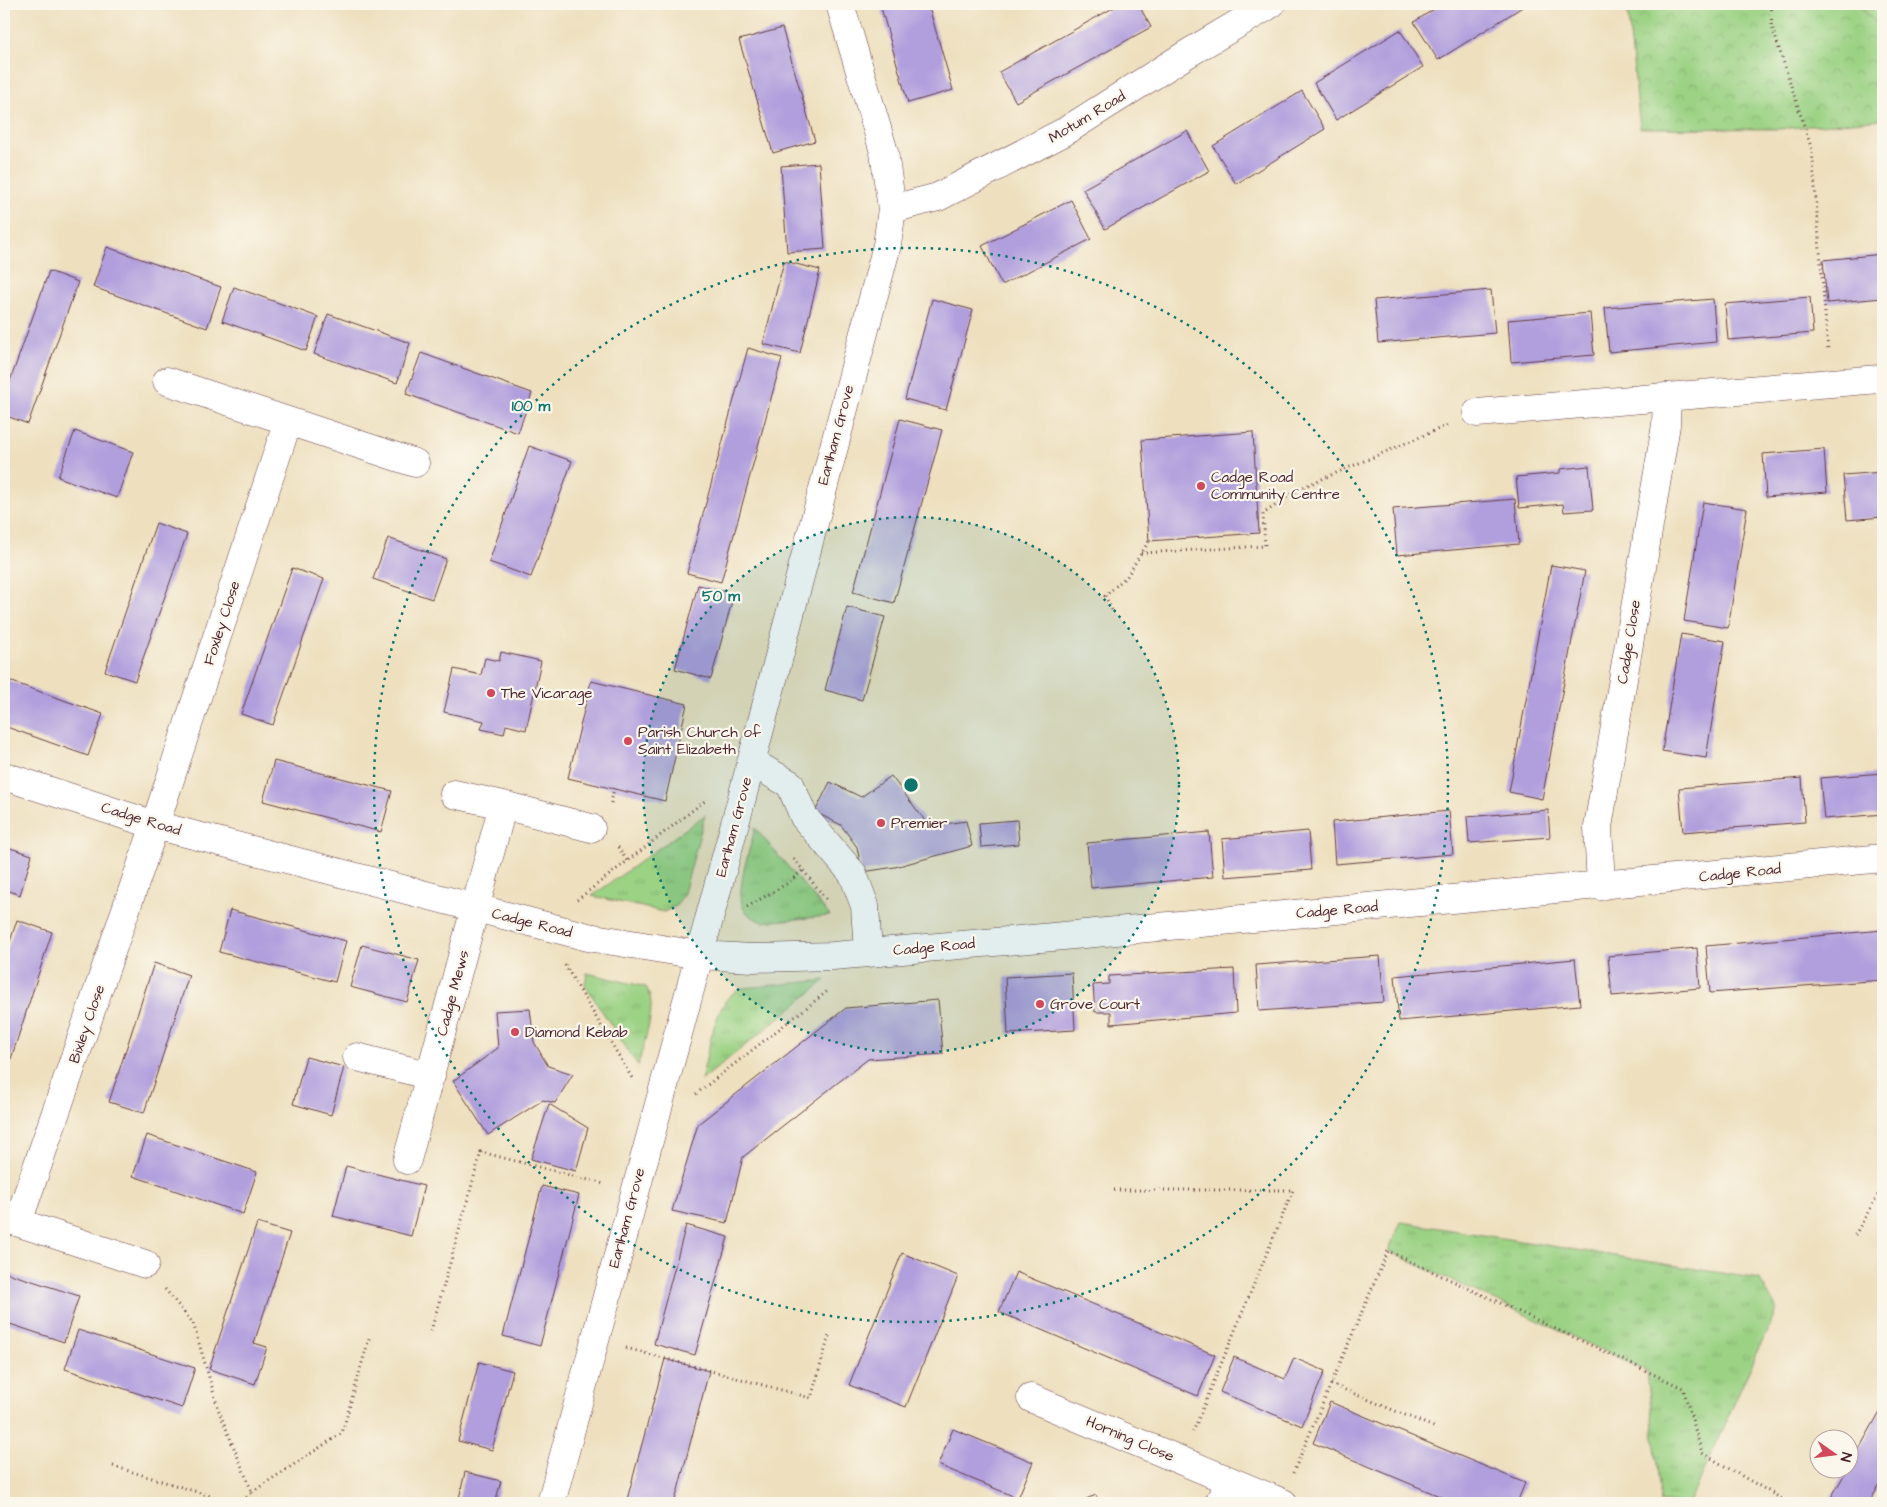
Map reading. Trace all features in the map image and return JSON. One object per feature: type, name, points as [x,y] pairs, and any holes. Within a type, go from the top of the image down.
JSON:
[{"type":"street","name":"Earlham Grove","points":[[551,1503],[751,762],[887,245],[892,209],[884,152],[840,4]]},
{"type":"street","name":"Motum Road","points":[[892,209],[938,197],[1064,132],[1187,54],[1271,4]]},
{"type":"street","points":[[1477,413],[1879,379]]},
{"type":"street","points":[[167,381],[415,463]]},
{"type":"street","name":"Cadge Close","points":[[1601,886],[1598,827],[1666,424],[1667,397]]},
{"type":"street","name":"Foxley Close","points":[[155,825],[288,421]]},
{"type":"street","points":[[751,762],[790,784],[804,817],[853,874],[866,906],[868,953]]},
{"type":"street","name":"Cadge Road","points":[[4,776],[155,825],[588,937],[699,955],[752,958],[868,953],[1601,886],[1883,858]]},
{"type":"street","points":[[454,794],[591,828]]},
{"type":"street","name":"Cadge Mews","points":[[407,1160],[502,805]]},
{"type":"street","name":"Bixley Close","points":[[145,1264],[11,1220],[155,825]]},
{"type":"street","points":[[357,1057],[431,1076]]},
{"type":"street","name":"Horning Close","points":[[1031,1398],[1224,1492],[1286,1492]]},
{"type":"path","points":[[1771,4],[1772,27],[1812,150],[1831,382]]},
{"type":"path","points":[[1141,553],[1265,546],[1263,514],[1302,488],[1477,413]]},
{"type":"path","points":[[1112,610],[1105,596],[1127,576],[1149,541]]},
{"type":"path","points":[[574,902],[709,798]]},
{"type":"path","points":[[791,855],[827,901]]},
{"type":"path","points":[[742,910],[788,883],[802,870]]},
{"type":"path","points":[[563,962],[633,1080]]},
{"type":"path","points":[[695,1096],[832,988]]},
{"type":"path","points":[[431,1332],[481,1152],[612,1186]]},
{"type":"path","points":[[1855,1235],[1883,1186]]},
{"type":"path","points":[[1114,1190],[1293,1190],[1190,1439]]},
{"type":"path","points":[[1286,1492],[1388,1251],[1683,1388],[1702,1454],[1789,1503]]},
{"type":"path","points":[[145,1264],[193,1323],[219,1411],[252,1492]]},
{"type":"path","points":[[241,1503],[252,1492],[342,1432],[370,1335]]},
{"type":"path","points":[[620,1346],[811,1398],[829,1336]]},
{"type":"path","points":[[1331,1384],[1436,1428]]},
{"type":"path","points":[[113,1466],[233,1503]]},
{"type":"green space","points":[[1630,4],[1858,4],[1883,31],[1883,119],[1779,129],[1640,128],[1627,6]]},
{"type":"green space","points":[[1858,4],[1883,4],[1883,31]]},
{"type":"green space","points":[[705,815],[684,893],[676,906],[664,912],[592,896]]},
{"type":"green space","points":[[755,828],[830,916],[763,922],[752,917],[744,909],[741,901],[742,880]]},
{"type":"green space","points":[[587,973],[646,987],[650,995],[651,1004],[649,1025],[638,1066],[585,985]]},
{"type":"green space","points":[[826,980],[701,1081],[710,1040],[720,1010],[731,995],[743,988]]},
{"type":"green space","points":[[1401,1222],[1759,1279],[1777,1309],[1689,1503],[1661,1503],[1647,1371],[1388,1251]]},
{"type":"building","points":[[880,4],[928,4],[953,90],[908,103]]},
{"type":"building","points":[[1120,4],[1138,4],[1151,27],[1016,102],[999,72]]},
{"type":"building","points":[[1442,4],[1522,4],[1524,6],[1438,60],[1414,22]]},
{"type":"building","points":[[782,28],[815,141],[773,153],[739,40]]},
{"type":"building","points":[[1400,30],[1423,67],[1336,120],[1314,83]]},
{"type":"building","points":[[1302,91],[1325,129],[1236,184],[1213,146]]},
{"type":"building","points":[[1187,131],[1209,171],[1105,229],[1083,189]]},
{"type":"building","points":[[819,163],[825,249],[787,252],[781,166]]},
{"type":"building","points":[[1071,200],[1091,239],[1002,285],[982,246]]},
{"type":"building","points":[[107,247],[221,287],[207,328],[93,287]]},
{"type":"building","points":[[1883,254],[1883,298],[1827,303],[1823,260]]},
{"type":"building","points":[[784,261],[820,270],[800,353],[763,344]]},
{"type":"building","points":[[49,271],[78,282],[28,424],[4,415],[4,398]]},
{"type":"building","points":[[234,287],[318,317],[306,351],[222,321]]},
{"type":"building","points":[[1491,290],[1495,333],[1378,343],[1374,300]]},
{"type":"building","points":[[1810,297],[1813,333],[1728,340],[1725,304]]},
{"type":"building","points":[[932,299],[973,310],[946,410],[905,399]]},
{"type":"building","points":[[1713,299],[1716,342],[1609,352],[1605,308]]},
{"type":"building","points":[[1590,313],[1594,355],[1511,362],[1508,320]]},
{"type":"building","points":[[328,314],[410,343],[397,383],[314,354]]},
{"type":"building","points":[[748,348],[782,358],[721,582],[687,573]]},
{"type":"building","points":[[421,353],[532,393],[518,433],[406,394]]},
{"type":"building","points":[[900,419],[942,430],[894,603],[853,592]]},
{"type":"building","points":[[75,431],[133,452],[117,498],[58,477]]},
{"type":"building","name":"Cadge Road Community Centre","points":[[1253,432],[1259,533],[1149,541],[1142,440]]},
{"type":"building","points":[[529,446],[572,461],[531,577],[489,562]]},
{"type":"building","points":[[1824,449],[1827,492],[1766,497],[1763,454]]},
{"type":"building","points":[[1589,466],[1593,510],[1564,512],[1563,504],[1519,508],[1516,477],[1560,473],[1560,469]]},
{"type":"building","points":[[1883,472],[1883,517],[1847,520],[1843,475]]},
{"type":"building","points":[[1515,499],[1519,544],[1397,555],[1393,509]]},
{"type":"building","points":[[1703,502],[1747,509],[1728,628],[1684,621]]},
{"type":"building","points":[[156,523],[187,534],[135,681],[105,671]]},
{"type":"building","points":[[388,538],[446,559],[432,599],[373,579]]},
{"type":"building","points":[[1551,565],[1585,571],[1542,799],[1509,792]]},
{"type":"building","points":[[292,568],[324,579],[273,725],[241,714]]},
{"type":"building","points":[[698,585],[734,594],[711,679],[675,669]]},
{"type":"building","points":[[847,607],[885,617],[862,700],[825,690]]},
{"type":"building","points":[[1681,634],[1725,641],[1706,758],[1662,751]]},
{"type":"building","name":"The Vicarage","points":[[501,652],[541,661],[526,730],[506,725],[504,734],[481,729],[484,721],[444,712],[454,669],[481,675],[485,658],[499,661]]},
{"type":"building","points":[[4,679],[103,714],[88,756],[4,726]]},
{"type":"building","name":"Parish Church of Saint Elizabeth","points":[[591,681],[687,704],[665,801],[568,778]]},
{"type":"building","points":[[274,761],[392,791],[381,832],[263,801]]},
{"type":"building","points":[[1883,773],[1883,814],[1824,819],[1820,778]]},
{"type":"building","name":"Premier","points":[[891,776],[929,826],[966,821],[972,846],[895,867],[862,872],[857,847],[841,825],[815,812],[830,782],[861,797]]},
{"type":"building","points":[[1802,778],[1805,822],[1683,832],[1679,788]]},
{"type":"building","points":[[1548,810],[1550,837],[1469,843],[1467,817]]},
{"type":"building","points":[[1449,811],[1453,854],[1335,864],[1332,822]]},
{"type":"building","points":[[1017,820],[1019,844],[981,847],[979,823]]},
{"type":"building","points":[[1308,831],[1311,870],[1225,877],[1222,839]]},
{"type":"building","points":[[1209,832],[1213,877],[1091,888],[1087,843]]},
{"type":"building","points":[[4,846],[32,855],[20,895],[4,889]]},
{"type":"building","points":[[230,910],[346,941],[335,982],[219,952]]},
{"type":"building","points":[[17,920],[52,932],[9,1065],[4,1064],[4,960]]},
{"type":"building","points":[[1883,930],[1883,980],[1710,993],[1706,946]]},
{"type":"building","points":[[362,945],[419,960],[407,1002],[350,987]]},
{"type":"building","points":[[1697,948],[1700,988],[1612,996],[1608,956]]},
{"type":"building","points":[[1380,956],[1384,1002],[1259,1011],[1256,965]]},
{"type":"building","points":[[1575,959],[1580,1005],[1399,1021],[1395,976]]},
{"type":"building","points":[[154,963],[189,975],[144,1113],[109,1102]]},
{"type":"building","points":[[1234,969],[1236,1013],[1111,1024],[1111,1012],[1095,1012],[1093,985],[1109,984],[1109,976]]},
{"type":"building","name":"Grove Court","points":[[1072,973],[1075,1030],[1008,1034],[1005,977]]},
{"type":"building","points":[[938,1000],[943,1054],[868,1059],[743,1157],[727,1223],[672,1211],[698,1124],[846,1008]]},
{"type":"building","points":[[530,1009],[534,1042],[548,1066],[573,1074],[555,1103],[543,1100],[488,1135],[453,1081],[498,1048],[495,1011]]},
{"type":"building","points":[[306,1057],[344,1067],[331,1115],[293,1104]]},
{"type":"building","points":[[549,1104],[588,1128],[576,1171],[531,1159]]},
{"type":"building","points":[[147,1135],[257,1172],[243,1214],[133,1176]]},
{"type":"building","points":[[346,1166],[424,1186],[411,1236],[333,1216]]},
{"type":"building","points":[[542,1186],[579,1195],[540,1346],[503,1336]]},
{"type":"building","points":[[257,1223],[290,1233],[254,1343],[267,1347],[255,1384],[209,1369]]},
{"type":"building","points":[[686,1225],[728,1237],[695,1355],[654,1344]]},
{"type":"building","points":[[902,1253],[958,1276],[906,1407],[849,1385]]},
{"type":"building","points":[[4,1272],[79,1296],[64,1342],[4,1322]]},
{"type":"building","points":[[1016,1272],[1215,1355],[1198,1396],[999,1312]]},
{"type":"building","points":[[78,1330],[195,1368],[182,1408],[65,1369]]},
{"type":"building","points":[[1234,1357],[1285,1379],[1294,1358],[1325,1371],[1302,1426],[1220,1392]]},
{"type":"building","points":[[665,1359],[709,1371],[678,1490],[674,1503],[626,1503]]},
{"type":"building","points":[[479,1362],[513,1371],[492,1450],[458,1441]]},
{"type":"building","points":[[1330,1402],[1525,1483],[1517,1503],[1456,1503],[1313,1443]]},
{"type":"building","points":[[1883,1406],[1883,1479],[1869,1503],[1828,1503],[1841,1480],[1860,1480],[1860,1447]]},
{"type":"building","points":[[953,1429],[1033,1462],[1018,1498],[938,1465]]},
{"type":"building","points":[[465,1472],[501,1481],[495,1503],[458,1503]]},
{"type":"building","points":[[1096,1495],[1099,1503],[1076,1503]]},
{"type":"place","name":"Cadge Road Community Centre","points":[[1201,486]]},
{"type":"place","name":"The Vicarage","points":[[491,693]]},
{"type":"place","name":"Parish Church of Saint Elizabeth","points":[[628,741]]},
{"type":"place","name":"Premier","points":[[881,823]]},
{"type":"place","name":"Grove Court","points":[[1040,1004]]},
{"type":"place","name":"Diamond Kebab","points":[[515,1032]]}]
